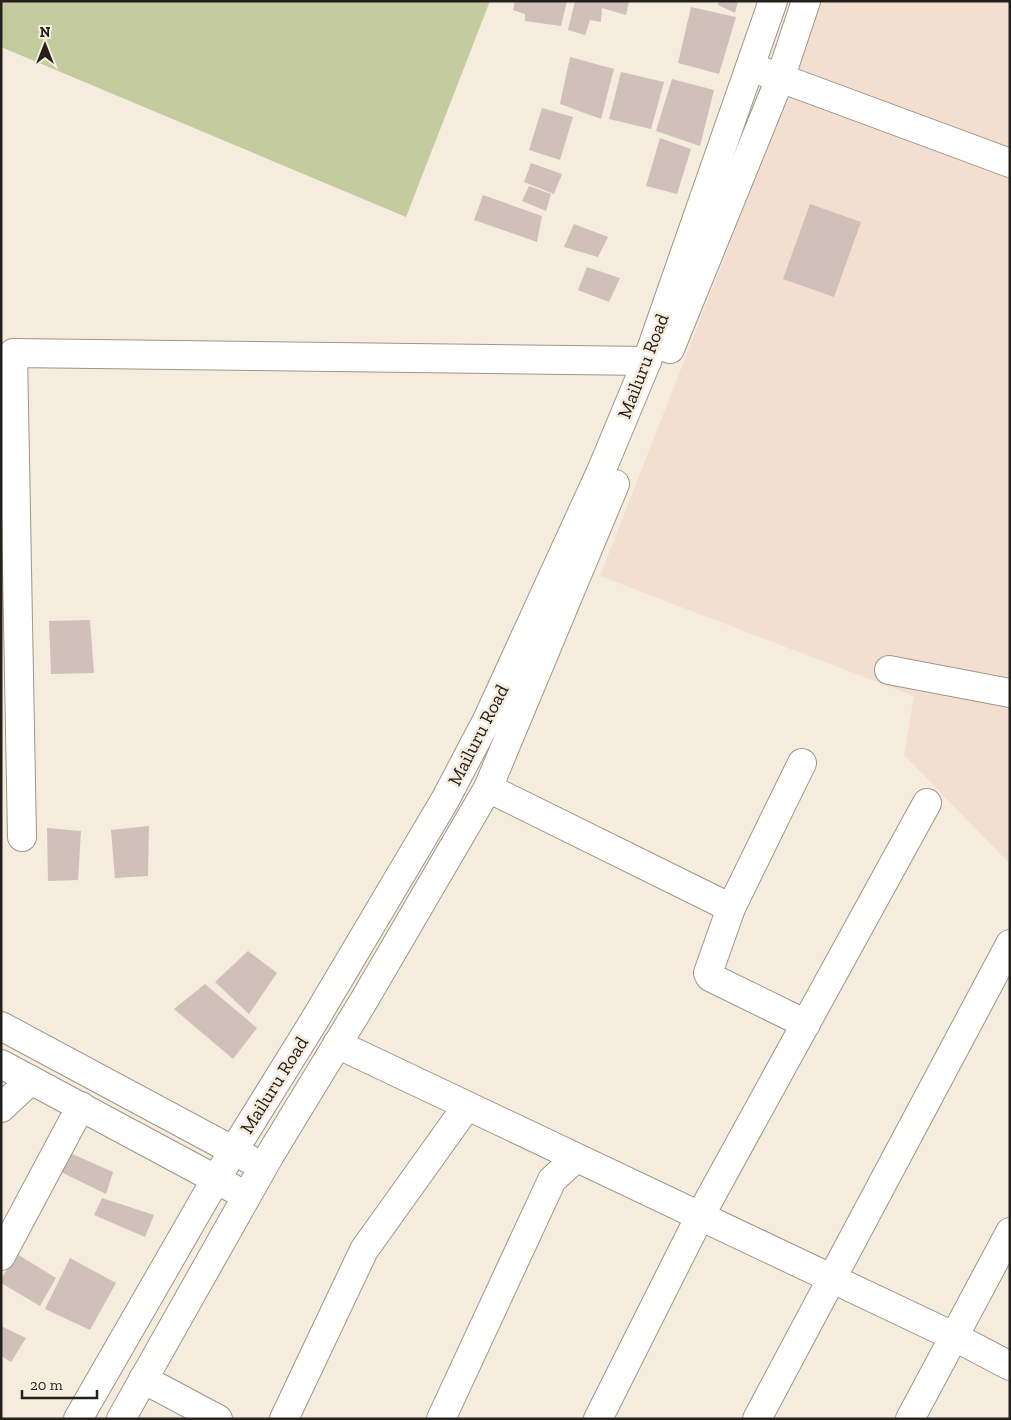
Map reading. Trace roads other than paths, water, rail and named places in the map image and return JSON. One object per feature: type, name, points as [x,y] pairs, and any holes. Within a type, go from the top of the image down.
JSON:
[{"type":"street","name":"Mailuru Road","points":[[78,1419],[216,1178],[314,1021],[435,817],[487,720],[602,469],[647,361],[773,1]]},
{"type":"street","points":[[121,1419],[263,1166],[497,772],[781,76],[806,1]]},
{"type":"street","points":[[750,68],[781,76],[1010,163]]},
{"type":"street","points":[[1,825],[22,837],[7,353],[647,361]]},
{"type":"street","points":[[889,670],[1010,693]]},
{"type":"street","points":[[802,762],[730,908],[708,969],[710,977],[806,1024]]},
{"type":"street","points":[[488,788],[730,908]]},
{"type":"street","points":[[598,1419],[700,1216],[927,803]]},
{"type":"street","points":[[758,1419],[1010,944]]},
{"type":"street","points":[[1,1026],[263,1166]]},
{"type":"street","points":[[337,1044],[832,1278],[953,1336],[1010,1366]]},
{"type":"street","points":[[1,1064],[216,1178],[246,1196]]},
{"type":"street","points":[[1,1108],[31,1080]]},
{"type":"street","points":[[1,1256],[81,1106]]},
{"type":"street","points":[[284,1419],[364,1250],[467,1106]]},
{"type":"street","points":[[441,1419],[552,1180],[576,1158]]},
{"type":"street","points":[[910,1419],[1010,1232]]},
{"type":"street","points":[[143,1379],[218,1419]]}]
